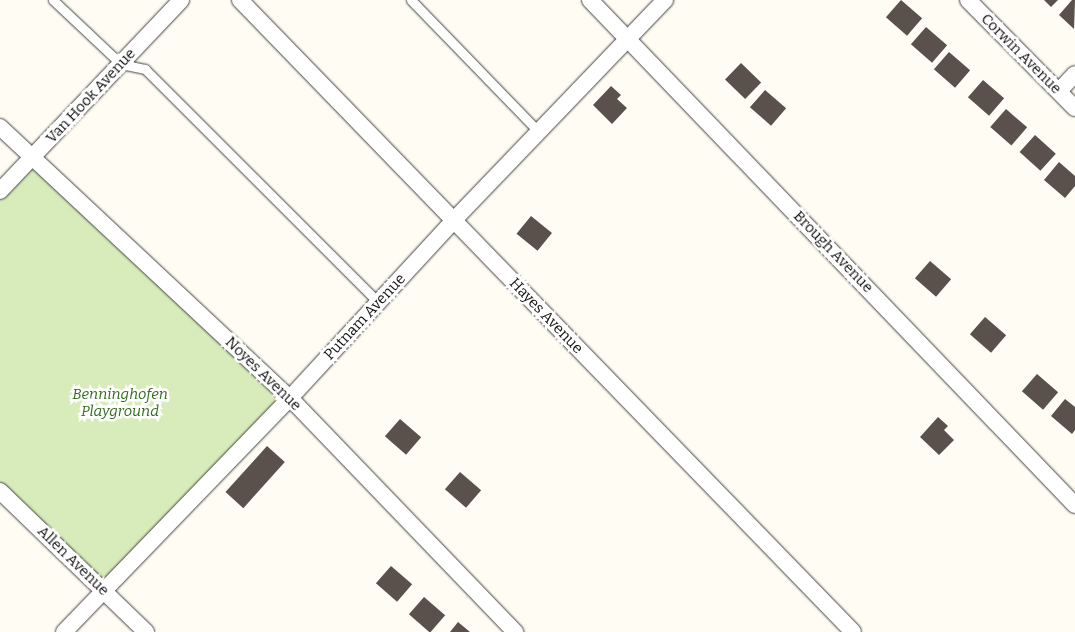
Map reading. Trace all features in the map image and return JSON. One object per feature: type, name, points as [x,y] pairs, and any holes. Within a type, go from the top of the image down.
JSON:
[{"type":"street","name":"Van Hook Avenue","points":[[0,191],[181,0]]},
{"type":"street","name":"Hayes Avenue","points":[[240,0],[853,632]]},
{"type":"street","name":"Brough Avenue","points":[[590,0],[1075,505]]},
{"type":"street","name":"Putnam Avenue","points":[[64,632],[290,398],[454,220],[665,0]]},
{"type":"street","name":"Corwin Avenue","points":[[968,0],[1075,108]]},
{"type":"street","points":[[1058,92],[1075,74]]},
{"type":"street","name":"Noyes Avenue","points":[[0,127],[290,398],[515,632]]},
{"type":"street","name":"Allen Avenue","points":[[0,491],[146,632]]},
{"type":"lane","points":[[53,0],[121,64],[145,69],[378,302]]},
{"type":"lane","points":[[411,0],[539,132]]},
{"type":"green space","name":"Benninghofen Playground","points":[[32,158],[290,398],[104,590],[0,491],[0,191]]},
{"type":"building","points":[[901,0],[922,18],[907,36],[886,17]]},
{"type":"building","points":[[1044,0],[1058,0],[1051,7]]},
{"type":"building","points":[[1072,0],[1075,0],[1074,29],[1059,15]]},
{"type":"building","points":[[926,27],[947,45],[932,63],[911,44]]},
{"type":"building","points":[[949,52],[970,70],[955,88],[934,69]]},
{"type":"building","points":[[741,63],[761,82],[745,99],[725,80]]},
{"type":"building","points":[[983,80],[1004,98],[989,116],[968,97]]},
{"type":"building","points":[[611,86],[621,95],[617,99],[627,108],[612,124],[593,105]]},
{"type":"building","points":[[765,90],[786,108],[771,126],[750,107]]},
{"type":"building","points":[[1006,109],[1027,127],[1011,145],[990,127]]},
{"type":"building","points":[[1035,135],[1056,154],[1040,171],[1020,152]]},
{"type":"building","points":[[1059,162],[1075,176],[1075,186],[1065,198],[1044,180]]},
{"type":"building","points":[[531,216],[552,233],[538,251],[517,234]]},
{"type":"building","points":[[930,261],[951,279],[936,297],[915,278]]},
{"type":"building","points":[[985,317],[1006,335],[991,353],[970,334]]},
{"type":"building","points":[[1037,374],[1058,392],[1043,410],[1022,391]]},
{"type":"building","points":[[1065,399],[1075,407],[1075,430],[1072,434],[1051,416]]},
{"type":"building","points":[[938,417],[948,426],[944,430],[954,440],[939,455],[920,437]]},
{"type":"building","points":[[400,419],[421,437],[406,455],[385,436]]},
{"type":"building","points":[[267,446],[285,462],[243,508],[226,492]]},
{"type":"building","points":[[460,472],[481,490],[466,508],[445,489]]},
{"type":"building","points":[[391,566],[412,584],[397,602],[376,583]]},
{"type":"building","points":[[424,597],[445,615],[429,632],[409,614]]},
{"type":"building","points":[[458,622],[470,632],[450,632]]}]
